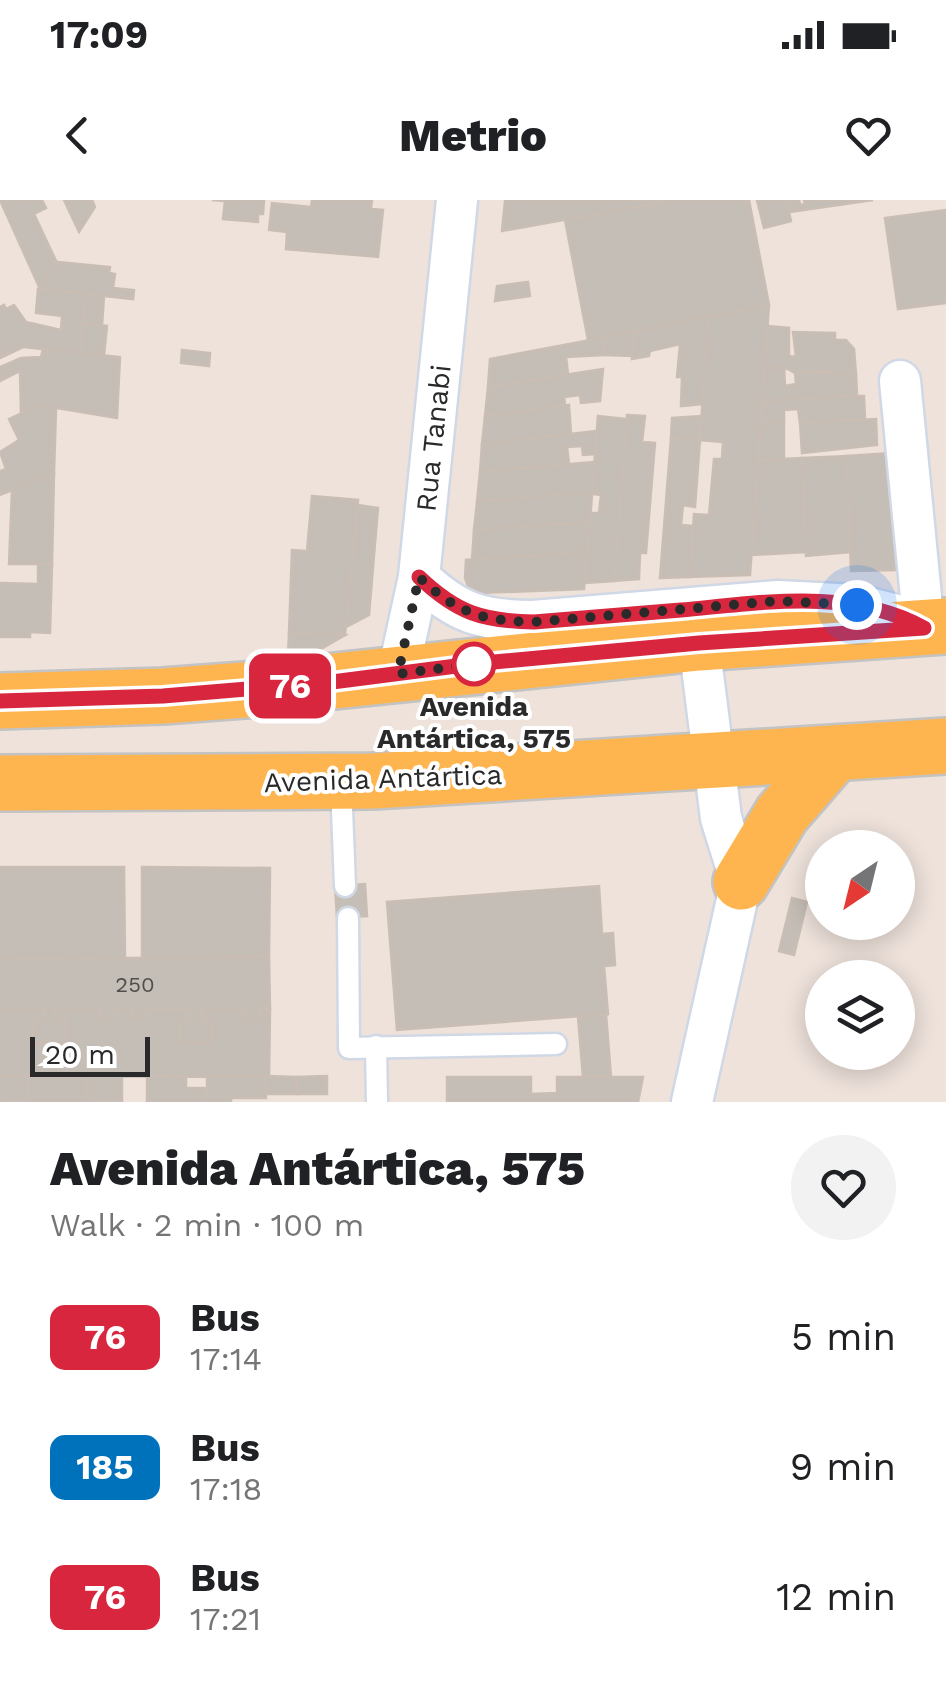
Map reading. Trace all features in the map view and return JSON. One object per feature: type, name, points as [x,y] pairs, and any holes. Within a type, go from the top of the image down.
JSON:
[{"type":"main road","points":[[0,701],[163,696],[699,643],[935,627]]},
{"type":"main road","name":"Avenida Antártica","points":[[0,784],[341,782],[946,746]]},
{"type":"main road","points":[[740,882],[782,814],[836,754]]},
{"type":"street","name":"Rua Tanabi","points":[[398,674],[419,577],[457,200]]},
{"type":"street","points":[[419,577],[438,595],[468,613],[497,621],[534,622],[778,601],[884,610],[935,627],[900,382]]},
{"type":"street","points":[[692,1102],[740,882],[721,818],[699,643]]},
{"type":"lane","points":[[341,782],[345,886]]},
{"type":"lane","points":[[348,918],[349,1048],[556,1044]]},
{"type":"lane","points":[[376,1046],[376,1102]]},
{"type":"building","points":[[0,200],[42,200],[46,208],[34,214],[57,263],[40,289]]},
{"type":"building","points":[[64,200],[92,200],[95,207],[79,232]]},
{"type":"building","points":[[212,200],[264,200],[263,214],[258,214],[258,222],[223,219],[225,201]]},
{"type":"building","points":[[312,200],[372,200],[371,209],[383,210],[378,257],[286,249],[287,232],[269,230],[272,203],[311,207]]},
{"type":"building","points":[[674,200],[502,231],[505,201]]},
{"type":"building","points":[[674,200],[749,200],[769,305],[588,340],[565,220]]},
{"type":"building","points":[[757,200],[786,200],[791,221],[764,228]]},
{"type":"building","points":[[786,200],[799,200],[800,205],[805,204],[804,200],[873,200],[789,212]]},
{"type":"building","points":[[946,210],[946,303],[898,309],[885,218]]},
{"type":"building","points":[[58,262],[110,267],[109,273],[115,274],[113,288],[134,290],[133,299],[40,289]]},
{"type":"building","points":[[528,282],[530,296],[495,301],[497,286]]},
{"type":"building","points":[[38,289],[86,294],[80,353],[23,347],[0,358],[0,307],[4,305],[6,309],[14,305],[26,322],[61,330],[62,316],[36,313]]},
{"type":"building","points":[[86,294],[104,296],[102,326],[83,324]]},
{"type":"building","points":[[769,305],[750,575],[690,577],[694,514],[709,515],[714,459],[722,459],[723,442],[700,440],[708,317]]},
{"type":"building","points":[[708,317],[702,404],[681,406],[682,377],[677,377],[680,344],[632,359],[634,331]]},
{"type":"building","points":[[83,324],[107,326],[104,355],[80,353]]},
{"type":"building","points":[[768,326],[789,328],[789,356],[796,357],[793,332],[835,333],[835,340],[846,340],[854,349],[856,374],[795,373],[765,368]]},
{"type":"building","points":[[634,331],[632,356],[604,355],[606,337]]},
{"type":"building","points":[[606,337],[604,355],[566,357],[568,374],[488,387],[490,359]]},
{"type":"building","points":[[43,349],[120,357],[117,418],[39,405],[21,413],[20,371],[0,381],[0,367],[21,358],[41,357]]},
{"type":"building","points":[[182,350],[210,353],[209,366],[181,363]]},
{"type":"building","points":[[765,368],[784,368],[785,386],[796,384],[795,373],[856,374],[857,396],[762,401]]},
{"type":"building","points":[[603,369],[600,401],[581,403],[580,395],[564,397],[565,405],[485,416],[488,387]]},
{"type":"building","points":[[864,396],[865,419],[800,423],[798,409],[784,410],[784,423],[761,424],[762,401]]},
{"type":"building","points":[[39,405],[56,409],[54,474],[0,495],[0,471],[6,469],[0,452],[19,440],[9,419]]},
{"type":"building","points":[[569,405],[571,434],[482,444],[485,416]]},
{"type":"building","points":[[627,415],[645,416],[642,442],[655,443],[646,553],[640,553],[639,579],[614,581]]},
{"type":"building","points":[[598,416],[627,419],[614,581],[585,583],[590,513],[599,513],[601,495],[592,494]]},
{"type":"building","points":[[701,416],[700,440],[671,438],[672,418]]},
{"type":"building","points":[[876,419],[877,445],[802,453],[800,423]]},
{"type":"building","points":[[784,423],[784,459],[758,460],[761,424]]},
{"type":"building","points":[[597,431],[595,454],[583,455],[582,446],[567,447],[569,464],[480,472],[482,444]]},
{"type":"building","points":[[671,438],[700,440],[695,507],[683,505],[681,525],[693,526],[690,577],[660,578]]},
{"type":"building","points":[[891,453],[897,570],[851,571],[847,456]]},
{"type":"building","points":[[847,456],[850,552],[806,556],[802,458]]},
{"type":"building","points":[[802,458],[806,552],[752,555],[758,460]]},
{"type":"building","points":[[595,462],[592,494],[477,502],[480,472]]},
{"type":"building","points":[[54,474],[52,564],[9,564],[12,491]]},
{"type":"building","points":[[592,494],[590,522],[474,530],[477,502]]},
{"type":"building","points":[[312,496],[358,500],[345,635],[289,633],[292,550],[307,551]]},
{"type":"building","points":[[358,505],[378,508],[369,615],[346,627]]},
{"type":"building","points":[[590,522],[587,552],[472,560],[474,530]]},
{"type":"building","points":[[587,552],[584,589],[479,593],[468,586],[465,578],[466,560]]},
{"type":"building","points":[[38,563],[52,564],[50,633],[0,637],[0,583],[38,584]]},
{"type":"building","points":[[289,633],[345,635],[293,665],[288,656]]},
{"type":"building","points":[[0,867],[124,867],[125,958],[0,959]]},
{"type":"building","points":[[142,867],[270,868],[269,957],[142,958]]},
{"type":"building","points":[[365,884],[367,916],[337,918],[335,886]]},
{"type":"building","points":[[599,886],[602,934],[613,933],[615,965],[604,966],[608,1014],[397,1030],[387,902]]},
{"type":"building","points":[[792,898],[805,901],[794,955],[779,951]]},
{"type":"building","points":[[269,957],[270,1009],[261,1009],[261,1019],[247,1019],[246,1009],[202,1009],[202,1020],[212,1020],[212,1043],[179,1043],[179,1019],[190,1019],[190,1010],[145,1010],[145,1019],[131,1019],[131,1009],[114,1009],[115,1019],[100,1019],[100,1009],[55,1009],[55,1019],[65,1018],[65,1043],[33,1044],[33,1019],[44,1019],[44,1009],[0,1009],[0,959]]},
{"type":"building","points":[[0,1009],[44,1009],[44,1019],[33,1019],[33,1044],[65,1043],[65,1018],[55,1019],[55,1009],[100,1009],[100,1019],[115,1019],[114,1009],[131,1009],[131,1019],[145,1019],[145,1010],[190,1010],[190,1019],[179,1019],[179,1043],[212,1043],[212,1020],[202,1020],[202,1009],[246,1009],[247,1019],[261,1019],[261,1009],[270,1009],[269,1077],[0,1076]]},
{"type":"building","points":[[606,1014],[611,1077],[583,1077],[578,1017]]},
{"type":"building","points":[[0,1076],[28,1076],[27,1101],[0,1102]]},
{"type":"building","points":[[28,1076],[88,1076],[88,1102],[27,1102]]},
{"type":"building","points":[[88,1076],[122,1076],[122,1101],[88,1101]]},
{"type":"building","points":[[186,1076],[186,1088],[207,1088],[207,1102],[147,1102],[147,1077]]},
{"type":"building","points":[[207,1076],[266,1076],[266,1098],[207,1102]]},
{"type":"building","points":[[266,1076],[297,1077],[297,1094],[266,1094]]},
{"type":"building","points":[[327,1076],[327,1094],[297,1094],[297,1077]]},
{"type":"building","points":[[447,1077],[531,1077],[531,1094],[557,1093],[557,1077],[643,1077],[638,1102],[447,1102]]},
{"type":"bus line","name":"76","points":[[0,701],[163,696],[699,643],[924,628],[884,610],[857,605],[778,601],[534,622],[497,621],[468,613],[438,595],[419,577]]},
{"type":"place","name":"Avenida Antártica, 575","points":[[474,664]]},
{"type":"route","points":[[474,664],[398,674],[419,577],[438,595],[468,613],[497,621],[534,622],[778,601],[857,605]]}]
